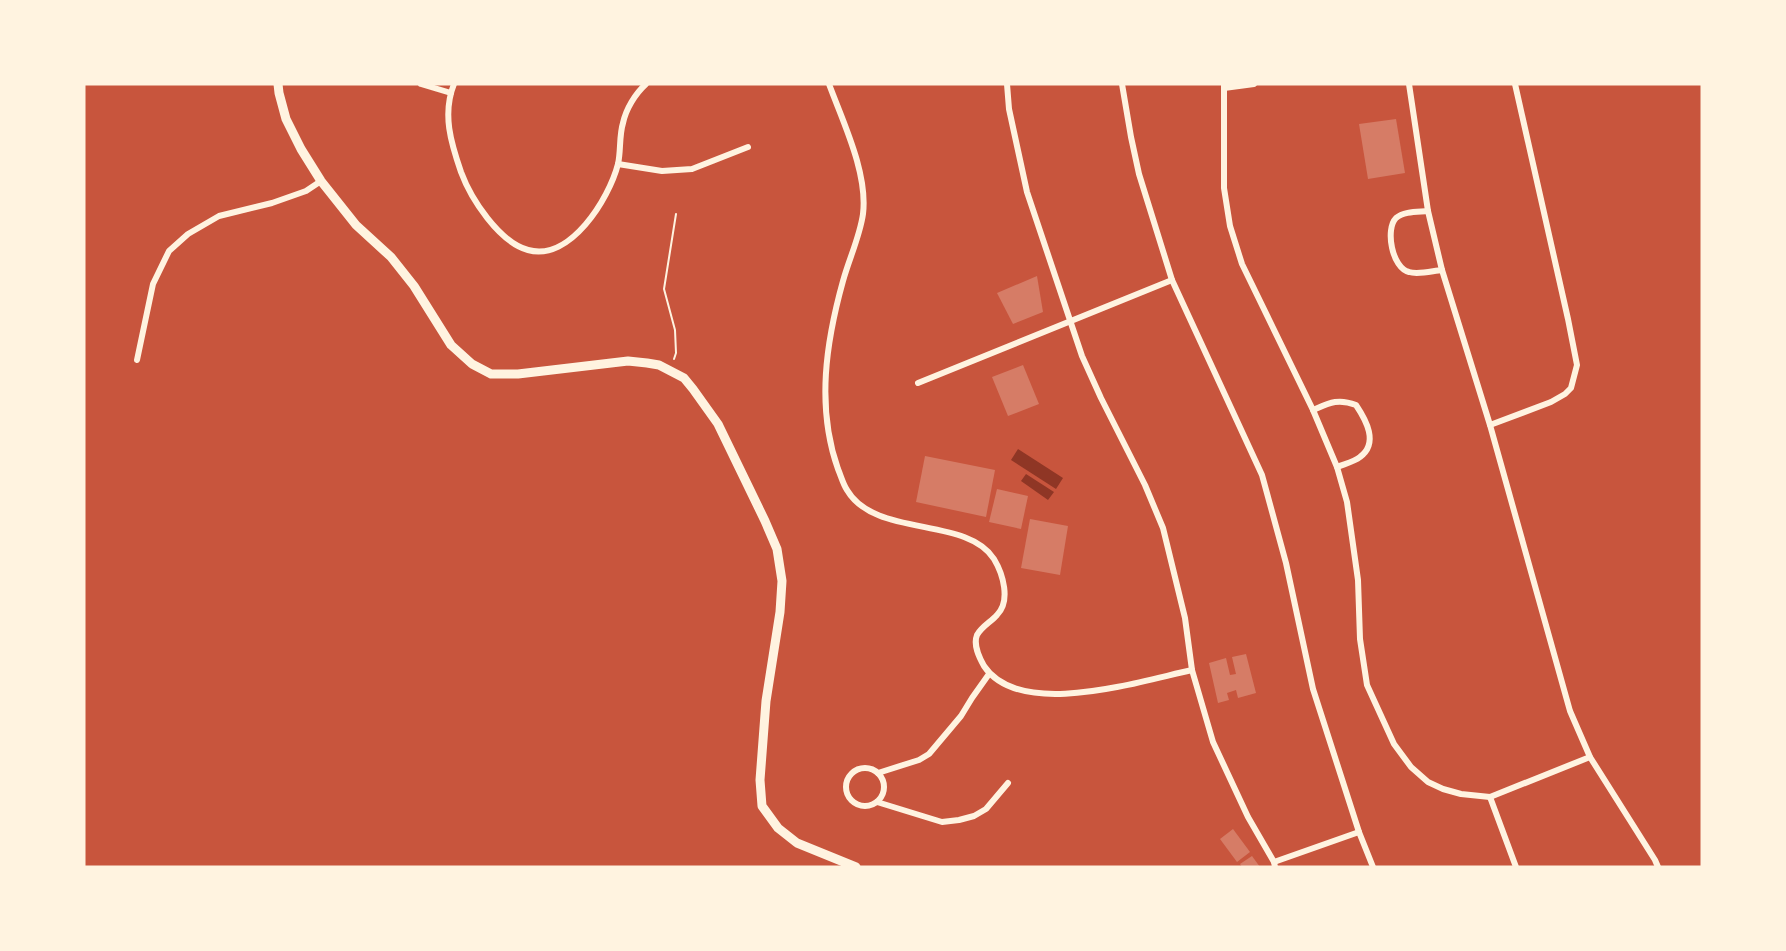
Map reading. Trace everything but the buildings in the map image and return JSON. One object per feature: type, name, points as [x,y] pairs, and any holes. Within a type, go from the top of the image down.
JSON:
[{"type":"street","points":[[278,84],[286,119],[301,149],[321,180],[356,225],[391,257],[414,286],[451,345],[472,364],[491,374],[518,374],[628,361],[647,363],[672,371],[684,378],[718,424],[777,549],[782,581],[780,612],[766,701],[760,780],[762,806],[778,828],[797,843],[856,867]]},
{"type":"street","points":[[421,84],[451,93]]},
{"type":"street","points":[[454,84],[448,108],[448,123],[453,149],[464,178],[486,215],[503,235],[519,248],[532,251],[549,251],[565,243],[581,230],[601,201],[618,164],[623,123],[631,103],[646,84]]},
{"type":"street","points":[[829,84],[859,168],[863,191],[863,214],[835,312],[825,371],[828,432],[845,487],[852,499],[869,511],[907,525],[964,536],[981,545],[993,557],[1004,584],[1004,603],[997,616],[983,627],[977,636],[976,646],[989,674],[1014,688],[1036,694],[1069,694],[1192,670]]},
{"type":"street","points":[[1006,84],[1009,109],[1027,192],[1082,356],[1145,484],[1163,528],[1185,618],[1192,670],[1213,742],[1248,817],[1274,864],[1359,832]]},
{"type":"street","points":[[1122,84],[1139,174],[1172,280],[1262,475],[1286,563],[1313,689],[1359,832],[1373,867]]},
{"type":"street","points":[[1254,84],[1224,86],[1224,188],[1230,226],[1242,264],[1313,410],[1337,467],[1347,502],[1358,580],[1360,639],[1367,685],[1394,744],[1412,767],[1436,786],[1461,794],[1490,797],[1590,757]]},
{"type":"street","points":[[1409,84],[1428,211],[1442,270],[1490,425],[1570,711],[1590,757],[1658,867]]},
{"type":"street","points":[[1490,425],[1551,402],[1565,394],[1571,388],[1577,365],[1515,84]]},
{"type":"street","points":[[618,164],[662,171],[692,169],[748,147]]},
{"type":"street","points":[[137,360],[153,284],[169,251],[188,234],[219,216],[272,203],[306,191],[321,180]]},
{"type":"street","points":[[1428,211],[1403,214],[1393,222],[1390,229],[1394,254],[1399,266],[1411,273],[1442,270]]},
{"type":"street","points":[[918,382],[1172,280]]},
{"type":"street","points":[[1313,410],[1343,400],[1356,405],[1369,428],[1370,440],[1367,450],[1359,459],[1337,467]]},
{"type":"street","points":[[878,773],[919,760],[929,754],[961,716],[989,674]]},
{"type":"street","points":[[877,802],[884,791],[882,779],[878,773],[860,768],[849,776],[845,789],[847,796],[857,805],[864,806],[877,802],[942,822],[974,816],[986,809],[1008,783]]},
{"type":"street","points":[[1490,797],[1516,867]]},
{"type":"path","points":[[672,371],[676,353],[675,330],[664,289],[676,214]]},
{"type":"shaded area","points":[[1018,449],[1063,478],[1056,489],[1011,460]]},
{"type":"shaded area","points":[[1026,474],[1054,492],[1048,500],[1021,481]]}]
